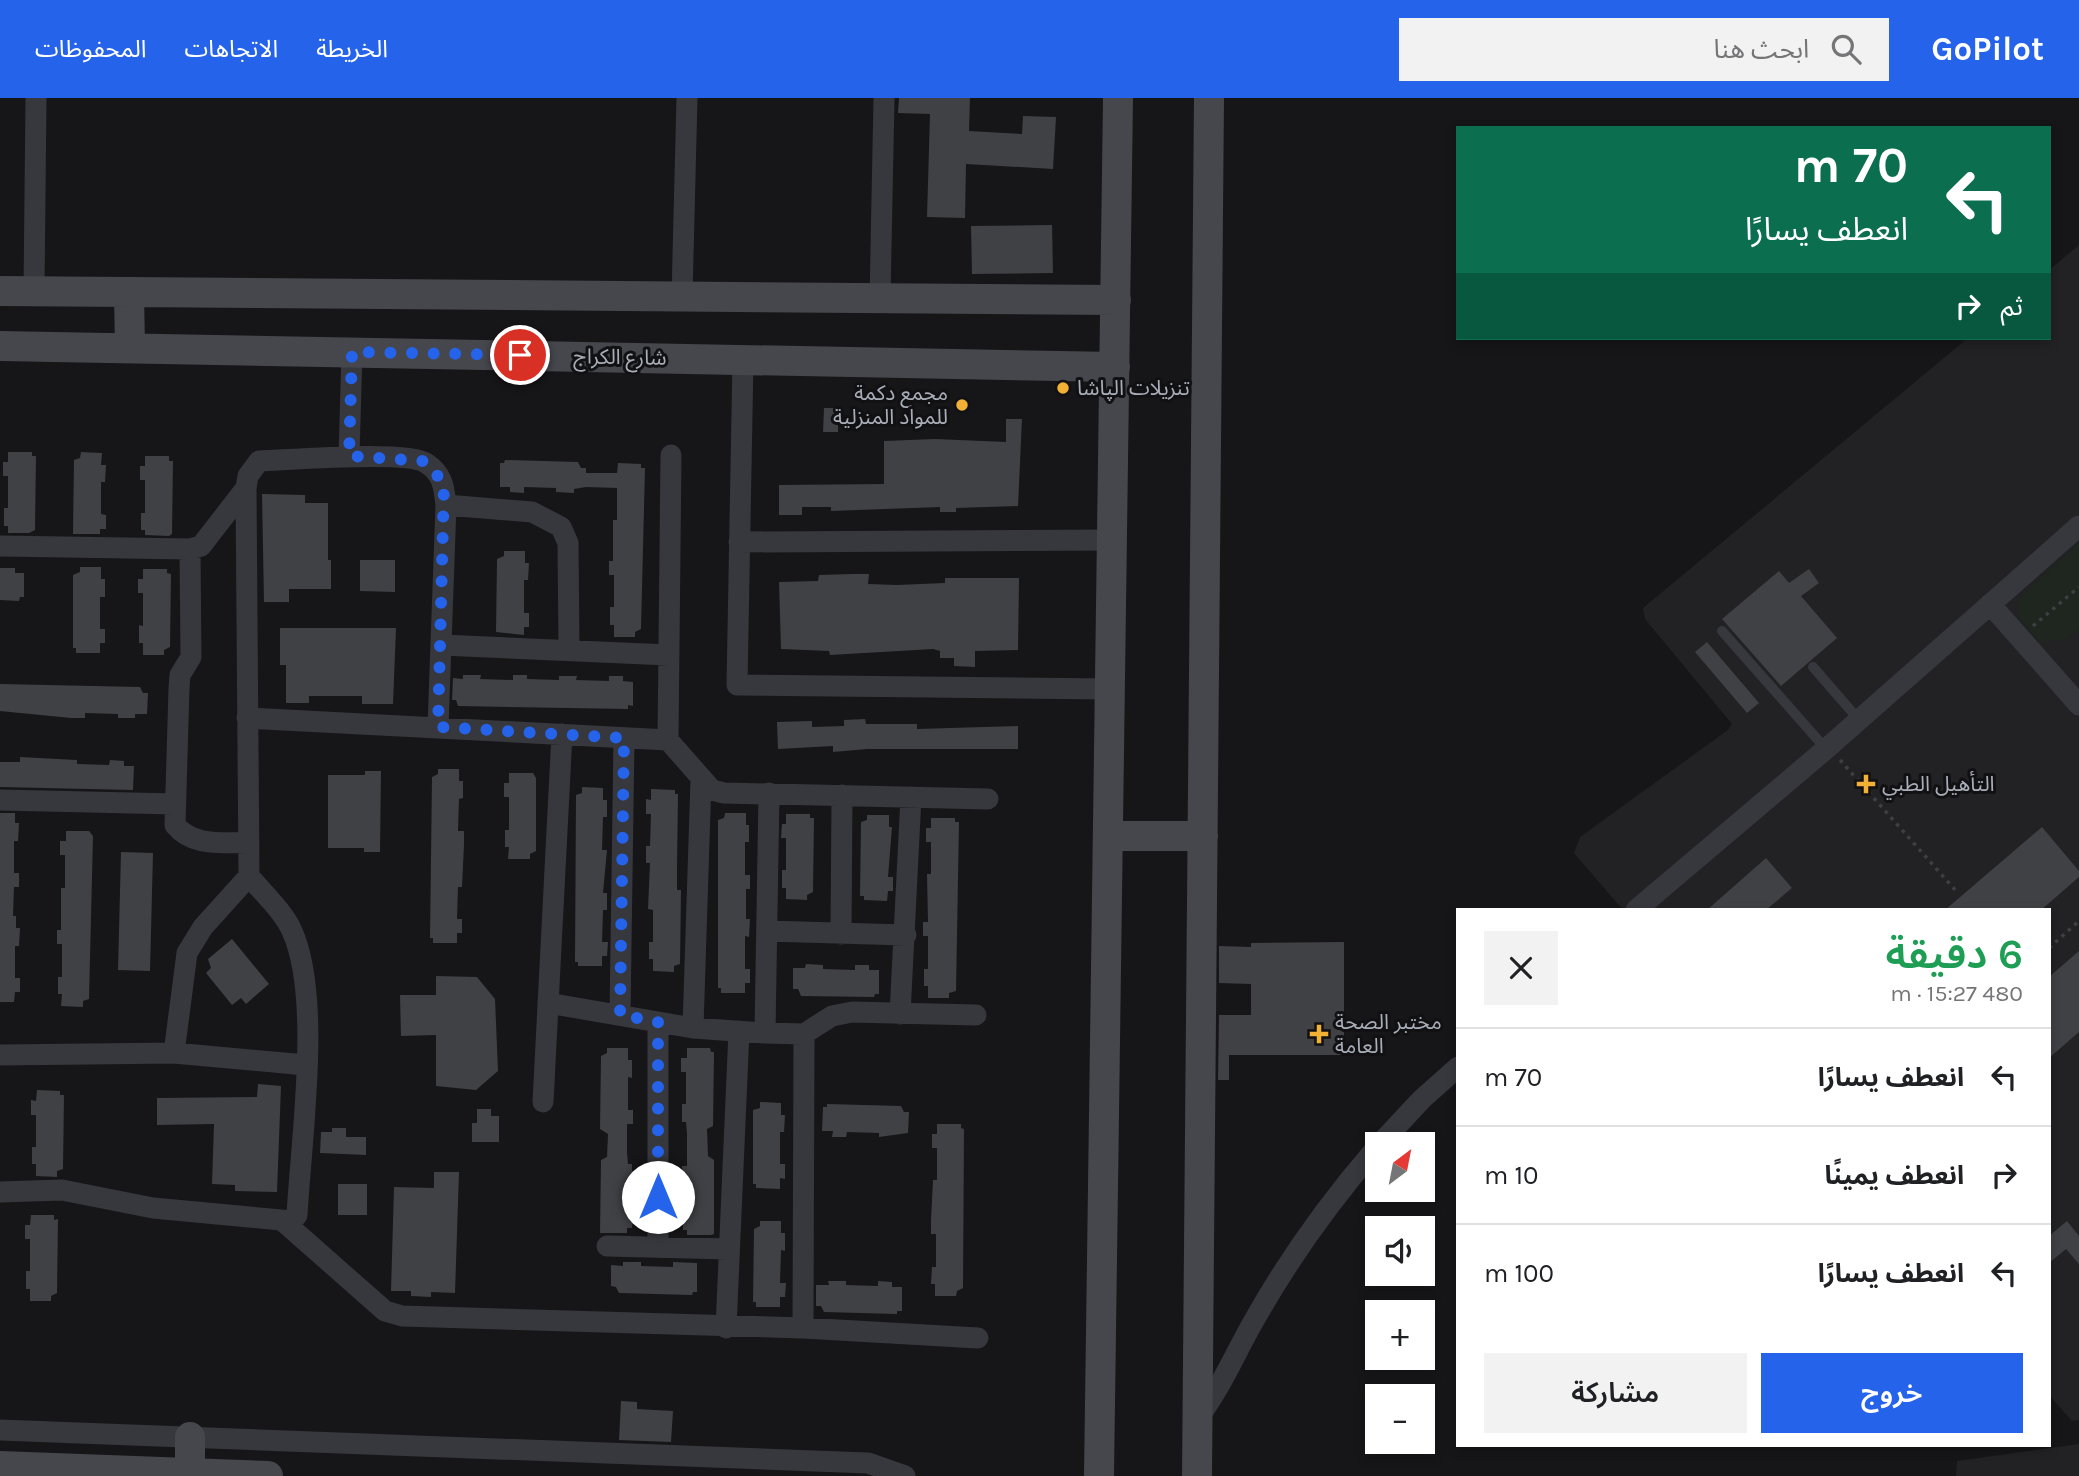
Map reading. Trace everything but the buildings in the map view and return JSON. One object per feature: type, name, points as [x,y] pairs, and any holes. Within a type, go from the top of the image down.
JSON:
[{"type":"street","points":[[34,291],[36,98]]},
{"type":"street","points":[[682,296],[687,98]]},
{"type":"street","points":[[880,298],[884,98]]},
{"type":"street","points":[[1099,1476],[1118,98]]},
{"type":"street","points":[[1197,1476],[1209,98]]},
{"type":"street","points":[[0,291],[1116,300]]},
{"type":"street","points":[[130,292],[130,348]]},
{"type":"street","name":"شارع الكراج","points":[[0,346],[1115,367]]},
{"type":"street","points":[[349,456],[352,352]]},
{"type":"street","points":[[743,360],[737,685],[1110,689]]},
{"type":"street","points":[[671,455],[668,740],[701,779],[712,790],[724,793],[988,799]]},
{"type":"street","points":[[0,1192],[62,1190],[153,1208],[284,1222],[292,1221],[297,1215],[306,1065],[307,999],[304,966],[292,929],[249,876],[246,488],[248,475],[259,461],[349,456],[424,461],[444,483],[446,505],[438,727]]},
{"type":"street","points":[[0,546],[190,549],[201,546],[246,488]]},
{"type":"street","points":[[446,505],[532,512],[561,527],[568,543],[569,650]]},
{"type":"street","points":[[1638,908],[1827,748],[2079,526]]},
{"type":"street","points":[[739,542],[1112,540]]},
{"type":"street","points":[[190,549],[191,657],[180,675],[178,688],[175,825],[183,835],[196,841],[249,843]]},
{"type":"street","points":[[1990,604],[2079,705]]},
{"type":"street","points":[[441,645],[669,655]]},
{"type":"street","points":[[247,718],[668,740]]},
{"type":"street","points":[[543,1102],[562,734]]},
{"type":"street","points":[[620,1015],[624,738]]},
{"type":"street","points":[[693,1028],[701,779]]},
{"type":"street","points":[[765,1033],[769,793]]},
{"type":"street","points":[[841,934],[842,795]]},
{"type":"street","points":[[900,1014],[911,797]]},
{"type":"street","points":[[0,800],[175,804]]},
{"type":"street","points":[[1108,836],[1203,836]]},
{"type":"street","points":[[174,1054],[187,953],[202,927],[249,876]]},
{"type":"street","points":[[767,931],[906,936]]},
{"type":"street","points":[[548,1003],[693,1028],[765,1033],[804,1034],[832,1016],[852,1012],[976,1015]]},
{"type":"street","points":[[658,1022],[658,1247]]},
{"type":"street","points":[[726,1328],[739,1031]]},
{"type":"street","points":[[803,1328],[804,1034]]},
{"type":"street","points":[[0,1055],[174,1054],[306,1065]]},
{"type":"street","points":[[1393,1132],[1456,1069]]},
{"type":"street","points":[[1197,1419],[1225,1377],[1275,1285],[1313,1228],[1365,1163]]},
{"type":"street","points":[[284,1222],[385,1311],[401,1316],[726,1328],[803,1328],[978,1338]]},
{"type":"street","points":[[607,1246],[729,1249]]},
{"type":"street","points":[[0,1430],[868,1464],[905,1476]]},
{"type":"street","points":[[190,1437],[190,1473]]},
{"type":"street","points":[[0,1466],[268,1476]]},
{"type":"lane","points":[[1722,631],[1827,748]]},
{"type":"lane","points":[[1813,667],[1859,720]]},
{"type":"path","points":[[2020,638],[2079,587]]},
{"type":"path","points":[[1827,748],[1957,892]]},
{"type":"path","points":[[2051,946],[2079,921]]},
{"type":"shaded area","name":"التأهيل الطبي","points":[[2079,245],[2079,1420],[2072,1421],[2051,1397],[2051,908],[1621,908],[1574,853],[1580,837],[1728,730],[1732,724],[1645,619],[1643,608],[1966,340],[2051,340],[2051,268]]},
{"type":"shaded area","points":[[2079,543],[2079,629],[2064,640],[2039,642],[2018,617],[2018,599]]},
{"type":"shaded area","points":[[2079,1444],[2079,1476],[1956,1476],[1957,1461]]},
{"type":"place","name":"تنزيلات الپاشا","points":[[1063,388]]},
{"type":"place","name":"مجمع دكمة للمواد المنزلية","points":[[962,405]]},
{"type":"place","name":"التأهيل الطبي","points":[[1866,784]]},
{"type":"place","name":"مختبر الصحة العامة","points":[[1319,1034]]},
{"type":"route","points":[[520,355],[352,352],[349,456],[424,461],[436,471],[444,483],[446,505],[438,727],[624,738],[620,1015],[658,1022],[658,1197]]}]
